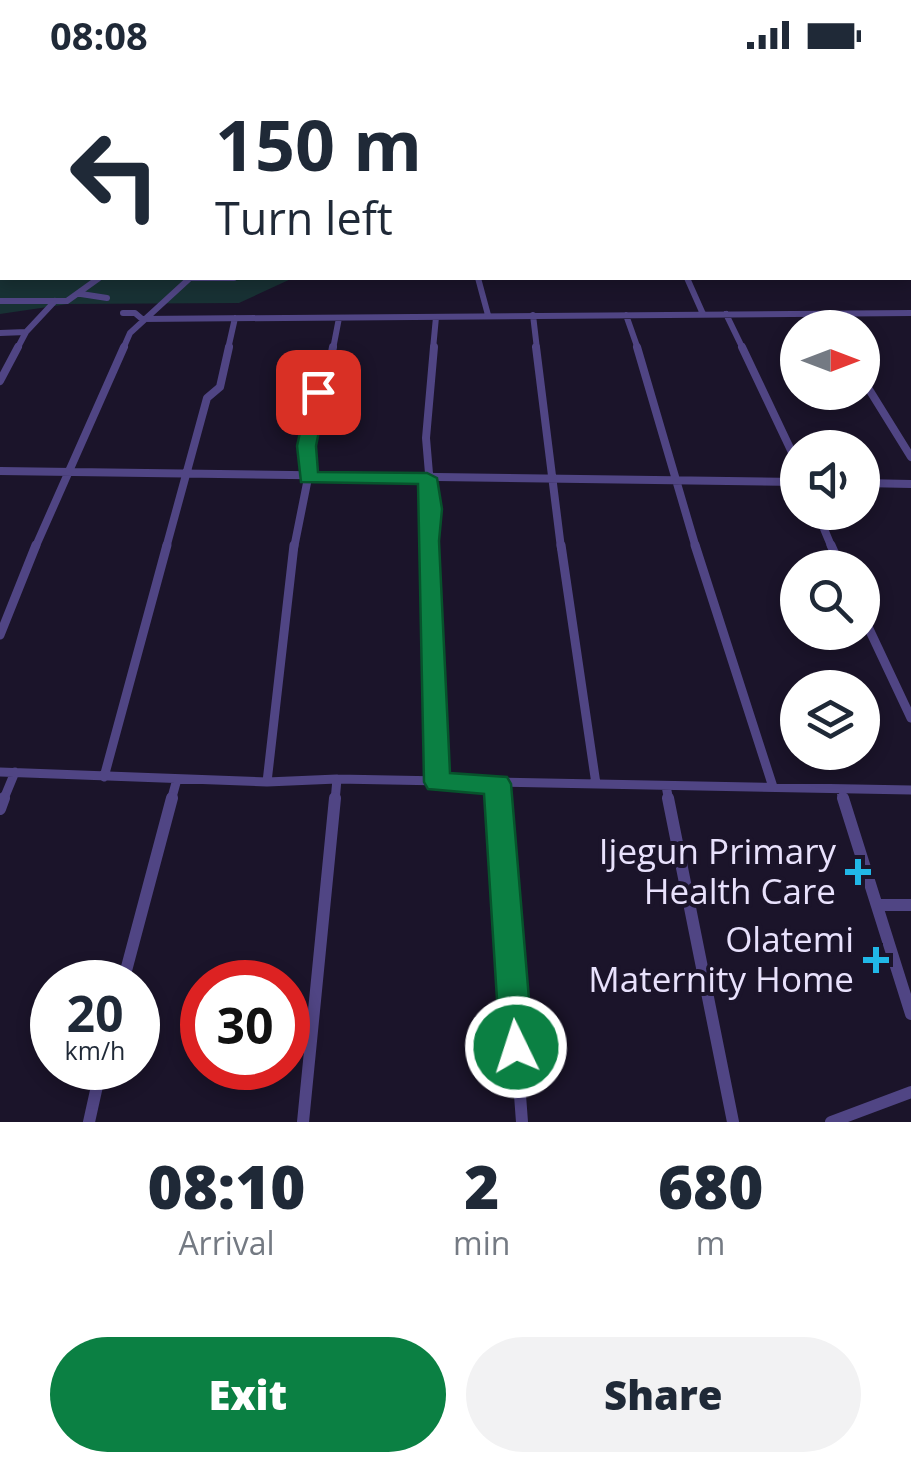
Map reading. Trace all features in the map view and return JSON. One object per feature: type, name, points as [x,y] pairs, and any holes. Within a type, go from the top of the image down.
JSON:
[{"type":"street","points":[[81,294],[96,280]]},
{"type":"street","points":[[0,635],[65,472],[130,333],[188,280]]},
{"type":"street","points":[[479,280],[488,316]]},
{"type":"street","points":[[688,280],[703,314]]},
{"type":"street","points":[[0,301],[55,301],[81,294],[107,298]]},
{"type":"street","points":[[0,380],[26,332],[55,301]]},
{"type":"street","points":[[122,313],[135,313],[142,319],[780,314]]},
{"type":"street","points":[[726,314],[781,430]]},
{"type":"street","points":[[880,314],[911,314]]},
{"type":"street","points":[[626,315],[674,480],[773,787]]},
{"type":"street","points":[[532,316],[551,480],[596,784]]},
{"type":"street","points":[[104,777],[207,398],[220,387],[235,318]]},
{"type":"street","points":[[267,782],[295,538],[308,478],[307,446],[318,392],[327,379],[339,318]]},
{"type":"street","points":[[436,318],[433,388],[428,405],[427,478],[432,509],[428,541],[437,782]]},
{"type":"street","points":[[0,333],[26,332]]},
{"type":"street","points":[[880,407],[911,458]]},
{"type":"street","points":[[0,471],[780,482]]},
{"type":"street","points":[[880,483],[911,484]]},
{"type":"street","points":[[879,650],[911,718]]},
{"type":"street","points":[[0,772],[267,782],[337,779],[911,790]]},
{"type":"street","points":[[0,809],[15,772]]},
{"type":"street","points":[[130,960],[177,779]]},
{"type":"street","points":[[303,1122],[337,779]]},
{"type":"street","points":[[497,784],[522,1122]]},
{"type":"street","points":[[666,786],[733,1122]]},
{"type":"street","points":[[840,790],[911,1014]]},
{"type":"street","points":[[877,905],[911,904]]},
{"type":"street","points":[[90,1122],[97,1090]]},
{"type":"street","points":[[831,1122],[911,1092]]},
{"type":"green space","points":[[0,280],[289,280],[239,303],[68,304],[0,314]]},
{"type":"place","name":"Ijegun Primary Health Care","points":[[858,872]]},
{"type":"place","name":"Olatemi Maternity Home","points":[[876,960]]},
{"type":"route","points":[[318,392],[307,446],[308,478],[427,478],[432,509],[428,541],[437,782],[497,784],[516,1047]]}]
